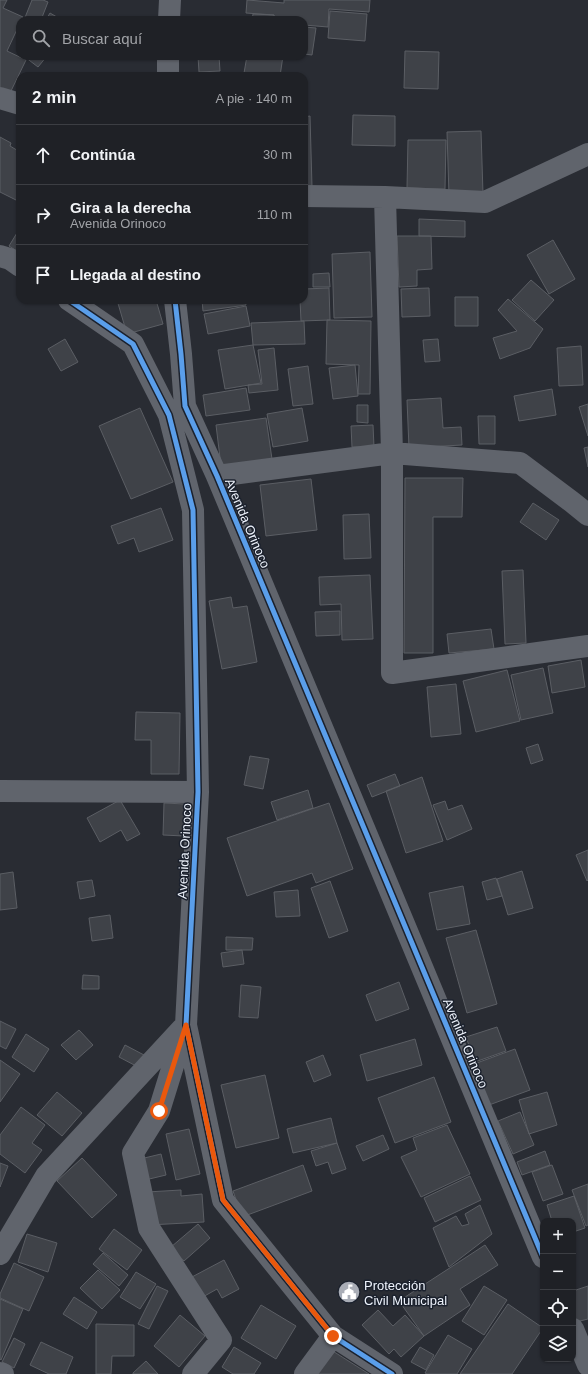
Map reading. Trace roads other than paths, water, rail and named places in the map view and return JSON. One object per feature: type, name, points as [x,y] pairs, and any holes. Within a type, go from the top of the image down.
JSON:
[{"type":"street","points":[[169,16],[170,0]]},
{"type":"street","points":[[168,60],[168,72]]},
{"type":"street","points":[[0,98],[16,103]]},
{"type":"street","points":[[308,196],[385,197],[485,202],[588,154]]},
{"type":"street","points":[[385,197],[392,453],[392,673],[588,646]]},
{"type":"street","points":[[0,256],[16,264]]},
{"type":"street","name":"Avenida Orinoco","points":[[75,304],[133,344],[169,415],[193,510],[198,792],[186,1025],[223,1200],[333,1336],[392,1374]]},
{"type":"street","name":"Avenida Orinoco","points":[[175,304],[181,354],[184,406],[217,476],[542,1254]]},
{"type":"street","points":[[217,476],[392,453],[520,463],[588,515]]},
{"type":"street","points":[[0,791],[198,792]]},
{"type":"street","points":[[0,1254],[46,1176],[186,1025]]},
{"type":"street","points":[[186,1025],[159,1111],[133,1154],[149,1228],[221,1340],[193,1374]]},
{"type":"street","points":[[305,1374],[333,1336]]},
{"type":"street","points":[[576,1336],[588,1365]]},
{"type":"place","name":"Protección Civil Municipal","points":[[349,1292]]}]
